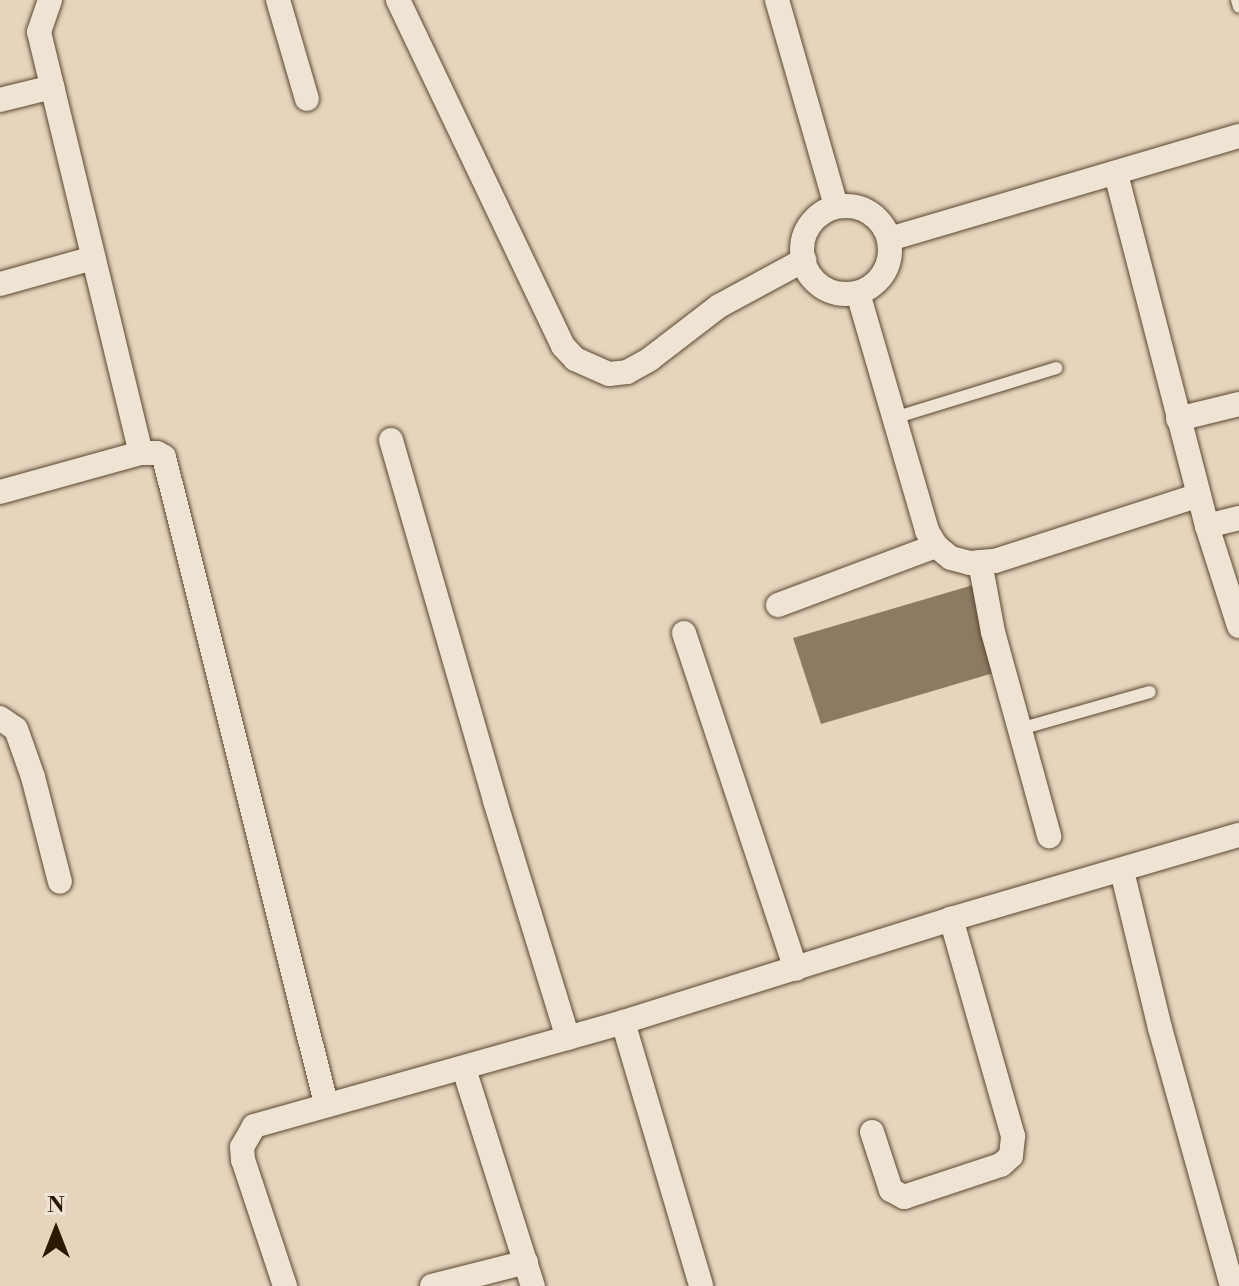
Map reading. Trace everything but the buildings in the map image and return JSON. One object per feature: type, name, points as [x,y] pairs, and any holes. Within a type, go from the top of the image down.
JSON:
[{"type":"street","points":[[50,0],[39,32],[141,453]]},
{"type":"street","points":[[278,0],[307,99]]},
{"type":"street","points":[[398,0],[563,346],[589,368],[609,374],[627,372],[650,359],[719,306],[804,260]]},
{"type":"street","points":[[777,0],[836,206]]},
{"type":"street","points":[[0,100],[52,87]]},
{"type":"street","points":[[889,239],[1239,136]]},
{"type":"street","points":[[1116,174],[1207,526],[1239,626]]},
{"type":"street","points":[[836,206],[868,211],[881,223],[889,239],[890,256],[884,272],[858,293],[840,293],[823,287],[811,276],[804,260],[802,244],[808,227],[819,214],[836,206]]},
{"type":"street","points":[[0,284],[93,258]]},
{"type":"street","points":[[858,293],[927,531],[936,546],[951,558],[995,561],[1199,495]]},
{"type":"street","points":[[1178,419],[1239,404]]},
{"type":"street","points":[[391,440],[495,801],[568,1038]]},
{"type":"street","points":[[0,492],[141,453],[157,453],[168,465],[326,1104]]},
{"type":"street","points":[[1207,526],[1239,518]]},
{"type":"street","points":[[778,605],[936,546]]},
{"type":"street","points":[[980,562],[993,632],[1049,836]]},
{"type":"street","points":[[684,633],[796,969]]},
{"type":"street","points":[[0,718],[11,722],[16,729],[33,777],[60,882]]},
{"type":"street","points":[[285,1286],[242,1147],[254,1126],[464,1069],[951,919],[1239,835]]},
{"type":"street","points":[[1122,871],[1160,1028],[1232,1286]]},
{"type":"street","points":[[872,1132],[891,1190],[904,1197],[1001,1165],[1011,1156],[1013,1136],[951,919]]},
{"type":"street","points":[[623,1022],[701,1286]]},
{"type":"street","points":[[464,1069],[533,1286]]},
{"type":"street","points":[[432,1286],[526,1262]]},
{"type":"lane","points":[[1237,0],[1239,7]]},
{"type":"lane","points":[[894,418],[1057,368]]},
{"type":"lane","points":[[1020,729],[1150,692]]}]
